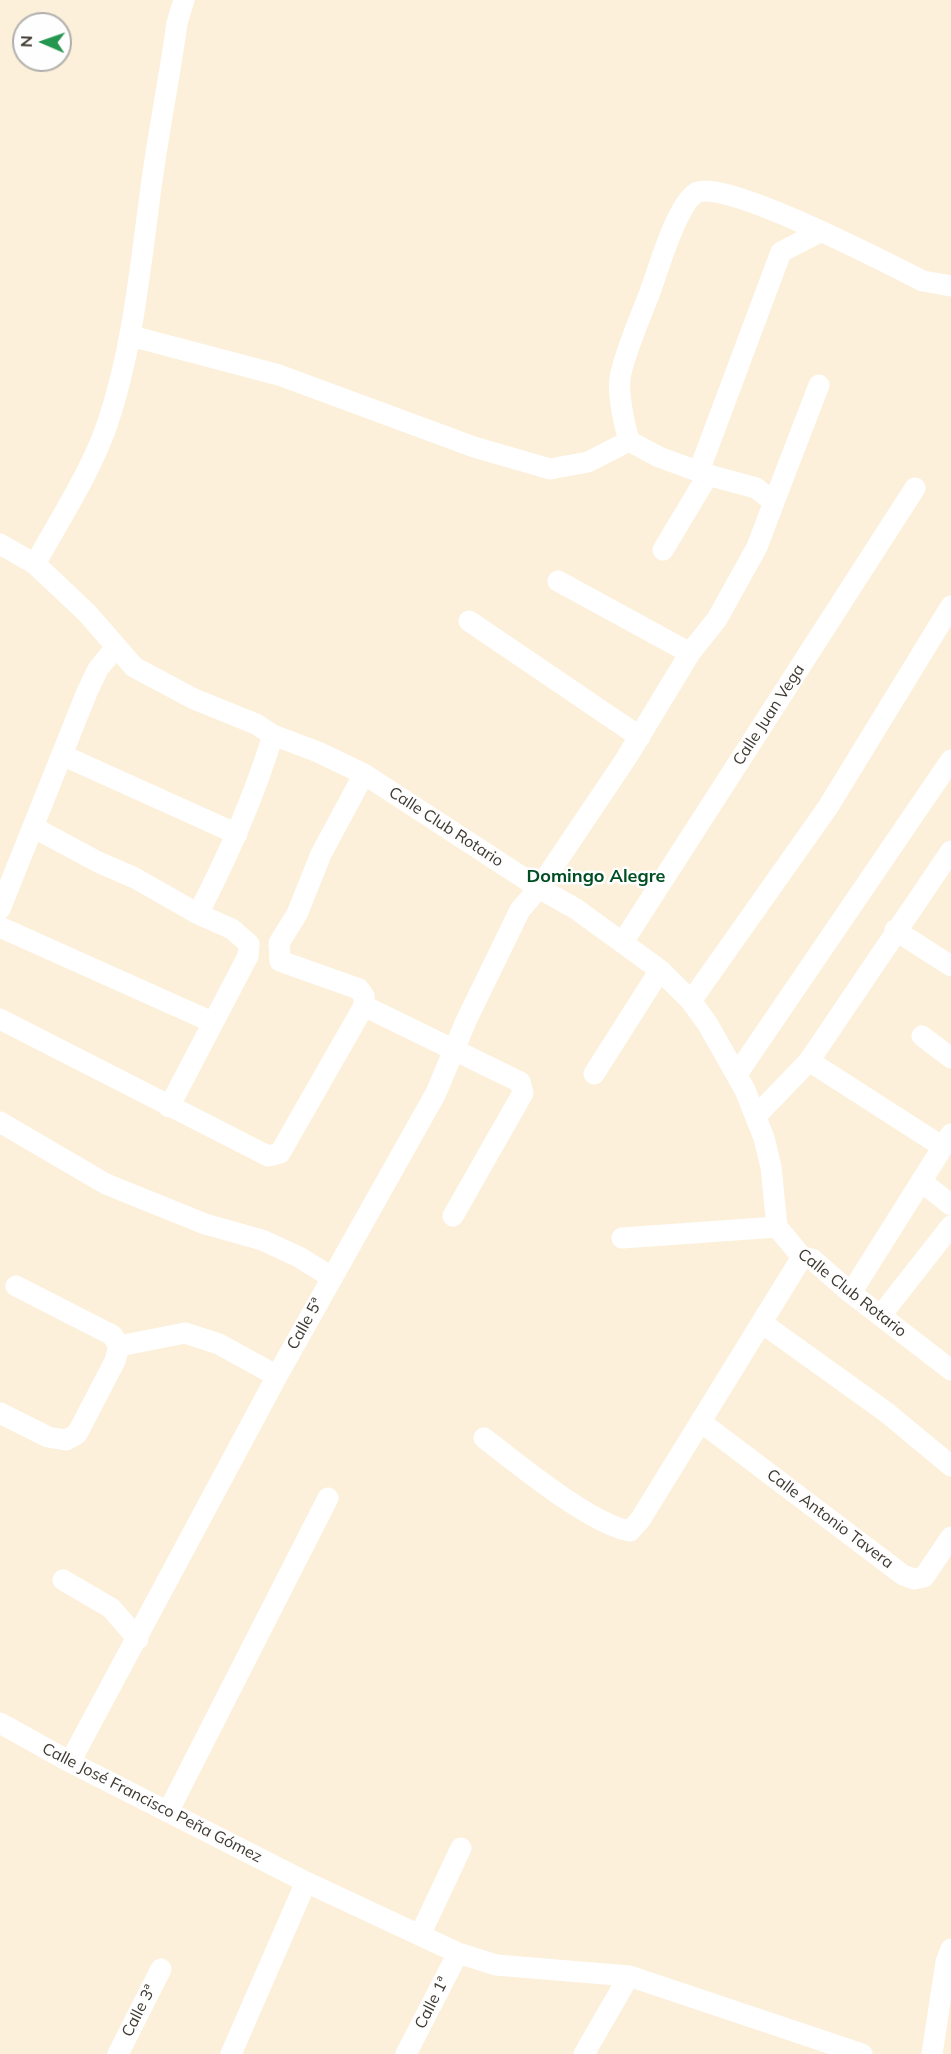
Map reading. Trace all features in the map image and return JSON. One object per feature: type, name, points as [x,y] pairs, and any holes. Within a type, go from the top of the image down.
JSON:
[{"type":"street","points":[[35,564],[74,494],[108,424],[131,336],[142,274],[149,202],[177,23],[184,0]]},
{"type":"street","points":[[774,502],[756,488],[703,473],[659,457],[629,441],[624,423],[620,379],[668,240],[687,202],[696,192],[711,189],[723,192],[757,203],[923,281],[951,286]]},
{"type":"street","points":[[663,550],[703,473],[781,252],[820,232]]},
{"type":"street","points":[[131,336],[279,375],[474,447],[550,469],[588,462],[629,441]]},
{"type":"street","name":"Calle 5ª","points":[[70,1762],[276,1376],[436,1093],[520,910],[538,888],[640,737],[690,653],[717,619],[757,547],[819,385]]},
{"type":"street","name":"Calle Juan Vega","points":[[623,942],[915,488]]},
{"type":"street","name":"Calle Club Rotario","points":[[0,544],[35,564],[87,613],[134,667],[194,699],[256,724],[273,735],[318,752],[364,774],[538,888],[576,909],[660,970],[691,1001],[707,1023],[737,1074],[756,1116],[771,1167],[777,1227],[802,1257],[812,1259],[850,1293],[882,1314],[951,1370]]},
{"type":"street","points":[[558,581],[690,653]]},
{"type":"street","points":[[691,1001],[828,807],[951,606]]},
{"type":"street","points":[[469,621],[640,737]]},
{"type":"street","points":[[0,909],[98,669],[116,648]]},
{"type":"street","points":[[198,914],[237,834],[273,735]]},
{"type":"street","points":[[62,755],[237,834]]},
{"type":"street","points":[[737,1074],[951,760]]},
{"type":"street","points":[[0,1019],[268,1156],[280,1153],[364,1006],[364,996],[359,990],[280,961],[277,952],[279,943],[297,914],[321,854],[364,774]]},
{"type":"street","points":[[33,826],[198,914],[232,929],[249,944],[277,952]]},
{"type":"street","points":[[756,1116],[809,1061],[896,930],[943,879],[951,851]]},
{"type":"street","points":[[0,927],[212,1022]]},
{"type":"street","points":[[896,930],[951,966]]},
{"type":"street","points":[[169,1107],[248,956],[249,944]]},
{"type":"street","points":[[594,1074],[660,970]]},
{"type":"street","points":[[364,1006],[520,1082],[523,1086],[522,1093],[453,1216]]},
{"type":"street","points":[[922,1036],[951,1058]]},
{"type":"street","points":[[809,1061],[947,1140],[850,1293]]},
{"type":"street","points":[[0,1122],[106,1184],[205,1224],[262,1240],[299,1257],[331,1277]]},
{"type":"street","points":[[921,1181],[951,1205]]},
{"type":"street","points":[[882,1314],[951,1226]]},
{"type":"street","points":[[622,1238],[777,1227]]},
{"type":"street","points":[[484,1438],[555,1491],[616,1528],[630,1531],[640,1520],[802,1257]]},
{"type":"street","points":[[16,1286],[112,1335],[119,1346]]},
{"type":"street","points":[[762,1323],[886,1412],[951,1466]]},
{"type":"street","points":[[119,1346],[185,1333],[219,1344],[276,1376]]},
{"type":"street","points":[[0,1413],[48,1437],[66,1440],[77,1434],[119,1346]]},
{"type":"street","name":"Calle Antonio Tavera","points":[[701,1422],[903,1575],[914,1579],[924,1577],[951,1537]]},
{"type":"street","points":[[168,1812],[328,1498]]},
{"type":"street","points":[[63,1580],[111,1608],[138,1638]]},
{"type":"street","name":"Calle José Francisco Peña Gómez","points":[[1,1727],[306,1882],[458,1953],[496,1965],[629,1976]]},
{"type":"street","points":[[420,1935],[462,1848]]},
{"type":"street","points":[[231,2054],[306,1882]]},
{"type":"street","points":[[932,2054],[946,1962],[951,1949]]},
{"type":"street","name":"Calle 1ª","points":[[405,2054],[458,1953]]},
{"type":"street","name":"Calle 3ª","points":[[118,2054],[161,1969]]},
{"type":"street","points":[[584,2054],[629,1976],[815,2046],[862,2054]]},
{"type":"district","name":"Domingo Alegre","points":[[596,877]]}]
